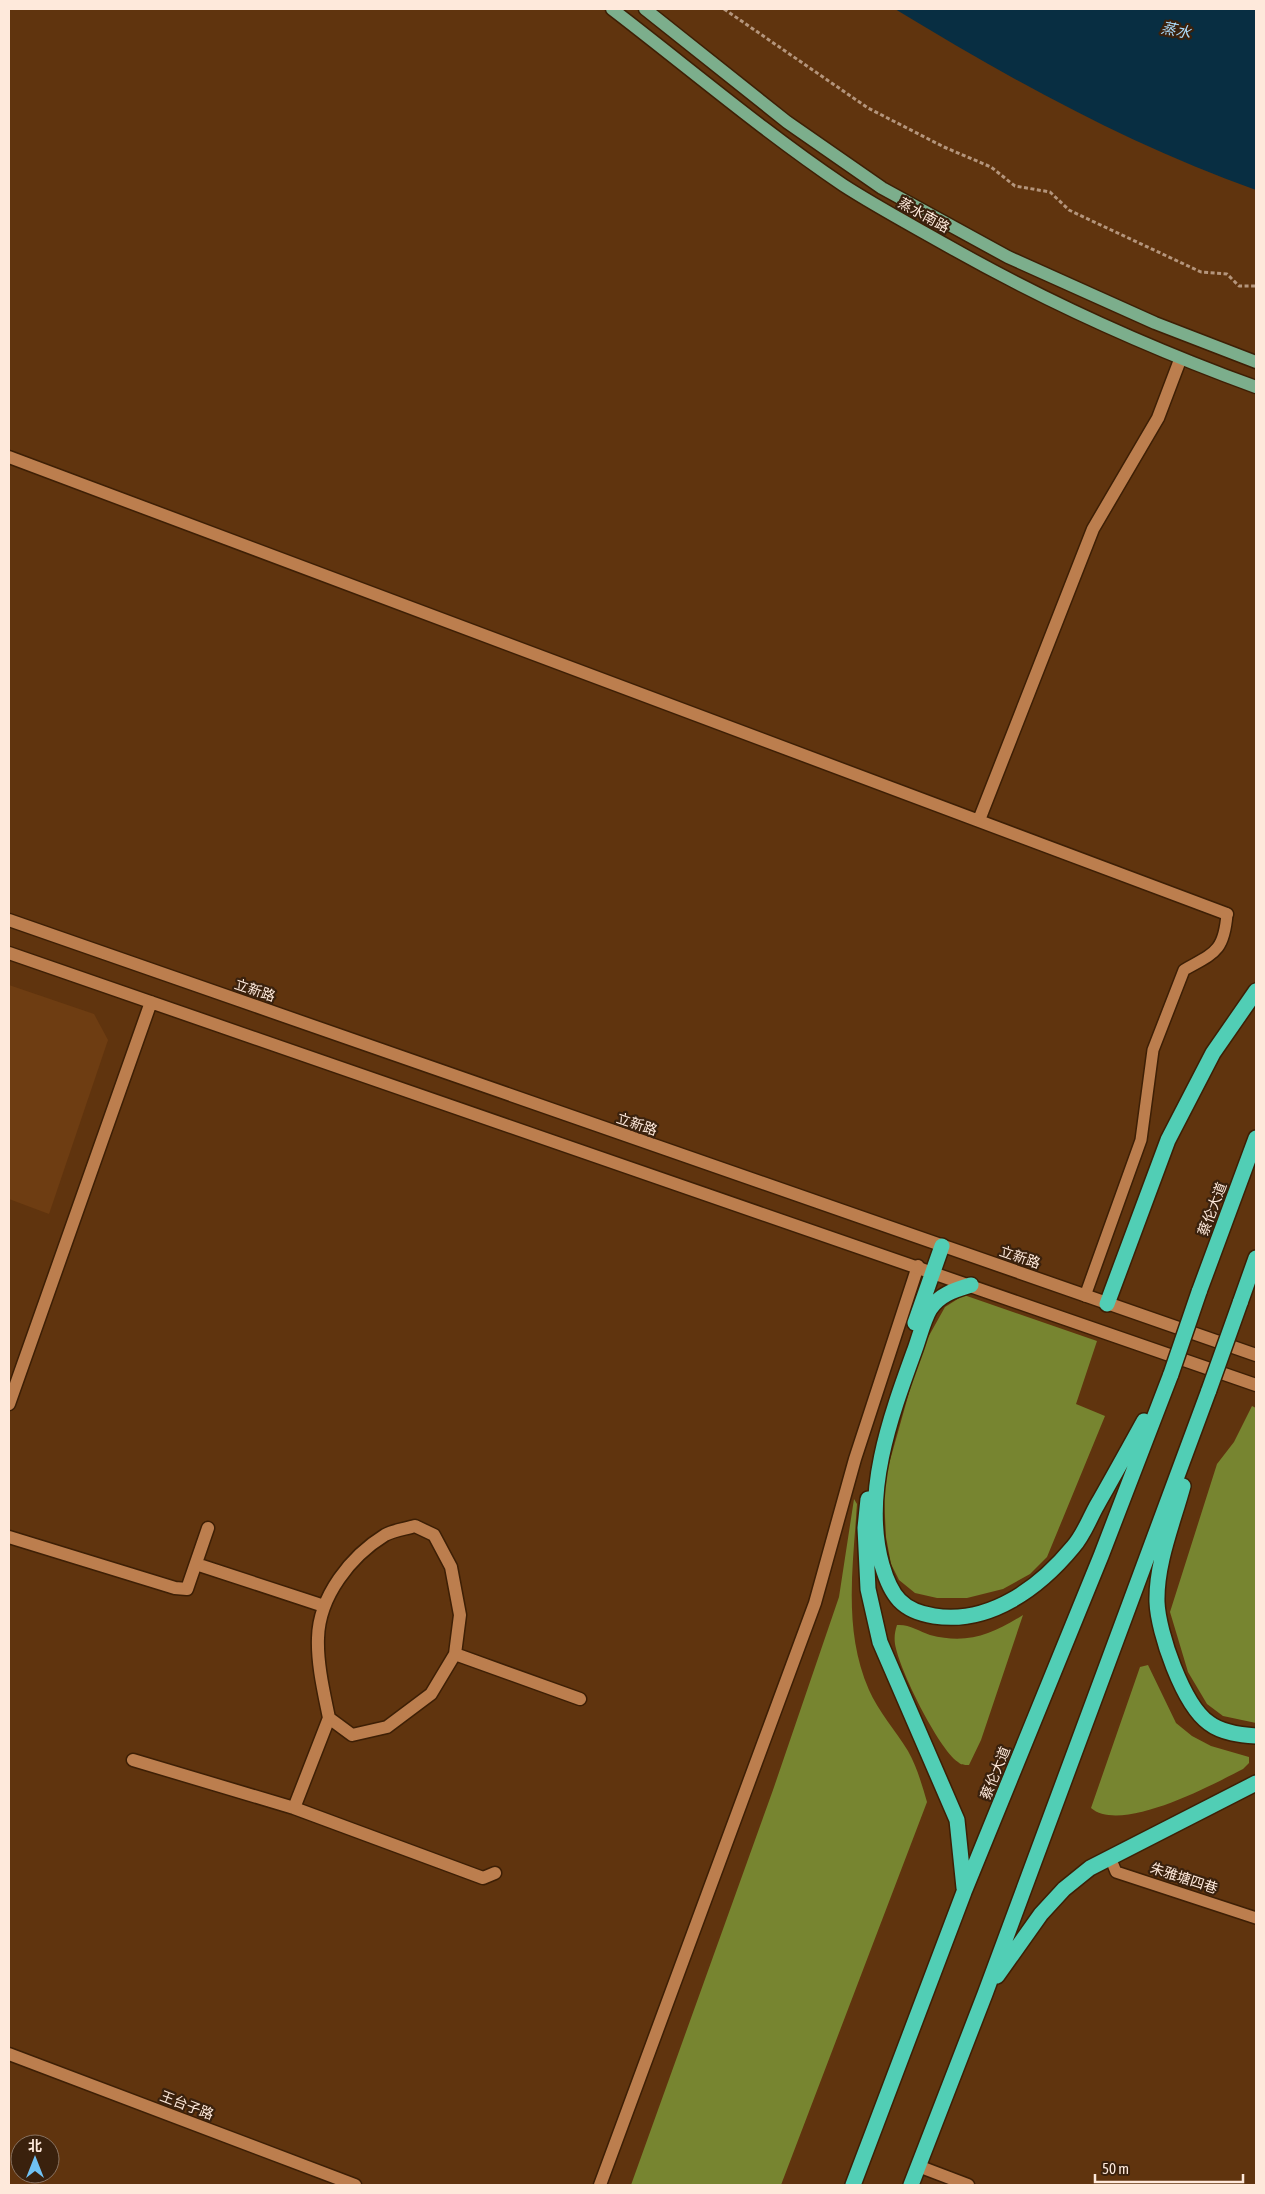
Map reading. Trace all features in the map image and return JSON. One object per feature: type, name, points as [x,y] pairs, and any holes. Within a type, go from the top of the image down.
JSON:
[{"type":"highway","points":[[1107,1304],[1168,1140],[1212,1053],[1256,991]]},
{"type":"highway","name":"蔡伦大道","points":[[853,2185],[964,1892],[1097,1565],[1171,1374],[1256,1138]]},
{"type":"highway","points":[[942,1246],[891,1391],[870,1475],[864,1528],[868,1590],[880,1642],[957,1820],[964,1892]]},
{"type":"highway","points":[[911,2185],[985,1994],[1209,1390],[1256,1258]]},
{"type":"highway","points":[[971,1285],[949,1292],[930,1309],[897,1398],[876,1483],[876,1527],[882,1565],[892,1589],[903,1606],[920,1614],[945,1618],[969,1616],[997,1608],[1026,1592],[1074,1546],[1171,1374]]},
{"type":"highway","points":[[1209,1390],[1160,1570],[1157,1602],[1173,1667],[1188,1698],[1208,1723],[1238,1735],[1256,1736]]},
{"type":"highway","points":[[985,1994],[1042,1914],[1058,1896],[1090,1868],[1256,1783]]},
{"type":"main road","name":"蒸水南路","points":[[612,9],[788,145],[876,206],[999,275],[1072,312],[1180,360],[1256,387]]},
{"type":"main road","name":"蒸水南路","points":[[645,9],[787,122],[882,188],[1008,257],[1154,323],[1256,362]]},
{"type":"street","points":[[979,820],[1093,529],[1158,418],[1180,360]]},
{"type":"street","points":[[9,457],[1228,914]]},
{"type":"street","name":"立新路","points":[[9,920],[1256,1355]]},
{"type":"street","points":[[9,953],[933,1271],[1256,1385]]},
{"type":"street","points":[[9,1404],[151,1002]]},
{"type":"street","points":[[600,2185],[815,1602],[855,1459],[918,1266]]},
{"type":"street","points":[[294,1808],[329,1718],[323,1688],[318,1637],[324,1606],[340,1577],[360,1553],[387,1534],[415,1526],[434,1534],[451,1567],[460,1615],[455,1654],[431,1694],[387,1727],[352,1735],[329,1718]]},
{"type":"street","points":[[9,1537],[175,1588],[187,1590],[208,1528]]},
{"type":"street","points":[[196,1564],[324,1606]]},
{"type":"street","points":[[455,1654],[580,1699]]},
{"type":"street","points":[[133,1760],[294,1808],[483,1878],[495,1873]]},
{"type":"street","name":"王台子路","points":[[9,2054],[355,2185]]},
{"type":"street","points":[[918,2166],[968,2185]]},
{"type":"lane","points":[[1085,1296],[1141,1140],[1153,1050],[1184,970],[1215,953],[1226,935],[1228,914]]},
{"type":"lane","name":"朱雅塘四巷","points":[[1110,1857],[1116,1872],[1256,1918]]},
{"type":"lane","points":[[934,2172],[944,2185]]},
{"type":"path","points":[[724,9],[868,108],[944,147],[991,167],[1014,186],[1050,192],[1069,210],[1200,272],[1227,274],[1239,286],[1256,286]]},
{"type":"shaded area","points":[[9,985],[94,1014],[108,1040],[49,1214],[9,1199]]},
{"type":"green space","points":[[964,1295],[1097,1341],[1076,1404],[1105,1416],[1047,1557],[1030,1574],[1003,1589],[967,1598],[937,1598],[915,1593],[899,1580],[891,1564],[886,1537],[884,1497],[887,1471],[921,1350],[945,1307]]},
{"type":"green space","points":[[1252,1406],[1256,1408],[1256,1723],[1223,1716],[1207,1704],[1188,1672],[1170,1612],[1217,1464],[1234,1442]]},
{"type":"green space","points":[[854,1499],[857,1504],[852,1598],[853,1622],[861,1668],[873,1698],[911,1757],[927,1802],[781,2185],[631,2185],[773,1790],[839,1597]]},
{"type":"green space","points":[[1023,1615],[981,1740],[969,1765],[961,1764],[940,1741],[911,1689],[895,1644],[897,1625],[910,1627],[930,1635],[956,1639],[979,1636],[1001,1628]]},
{"type":"green space","points":[[1148,1665],[1176,1723],[1192,1736],[1211,1746],[1249,1757],[1249,1763],[1243,1769],[1229,1776],[1167,1804],[1123,1815],[1105,1814],[1091,1808],[1140,1667]]},
{"type":"water","name":"蒸水","points":[[895,9],[1256,9],[1256,190],[1162,153],[1071,109]]}]
